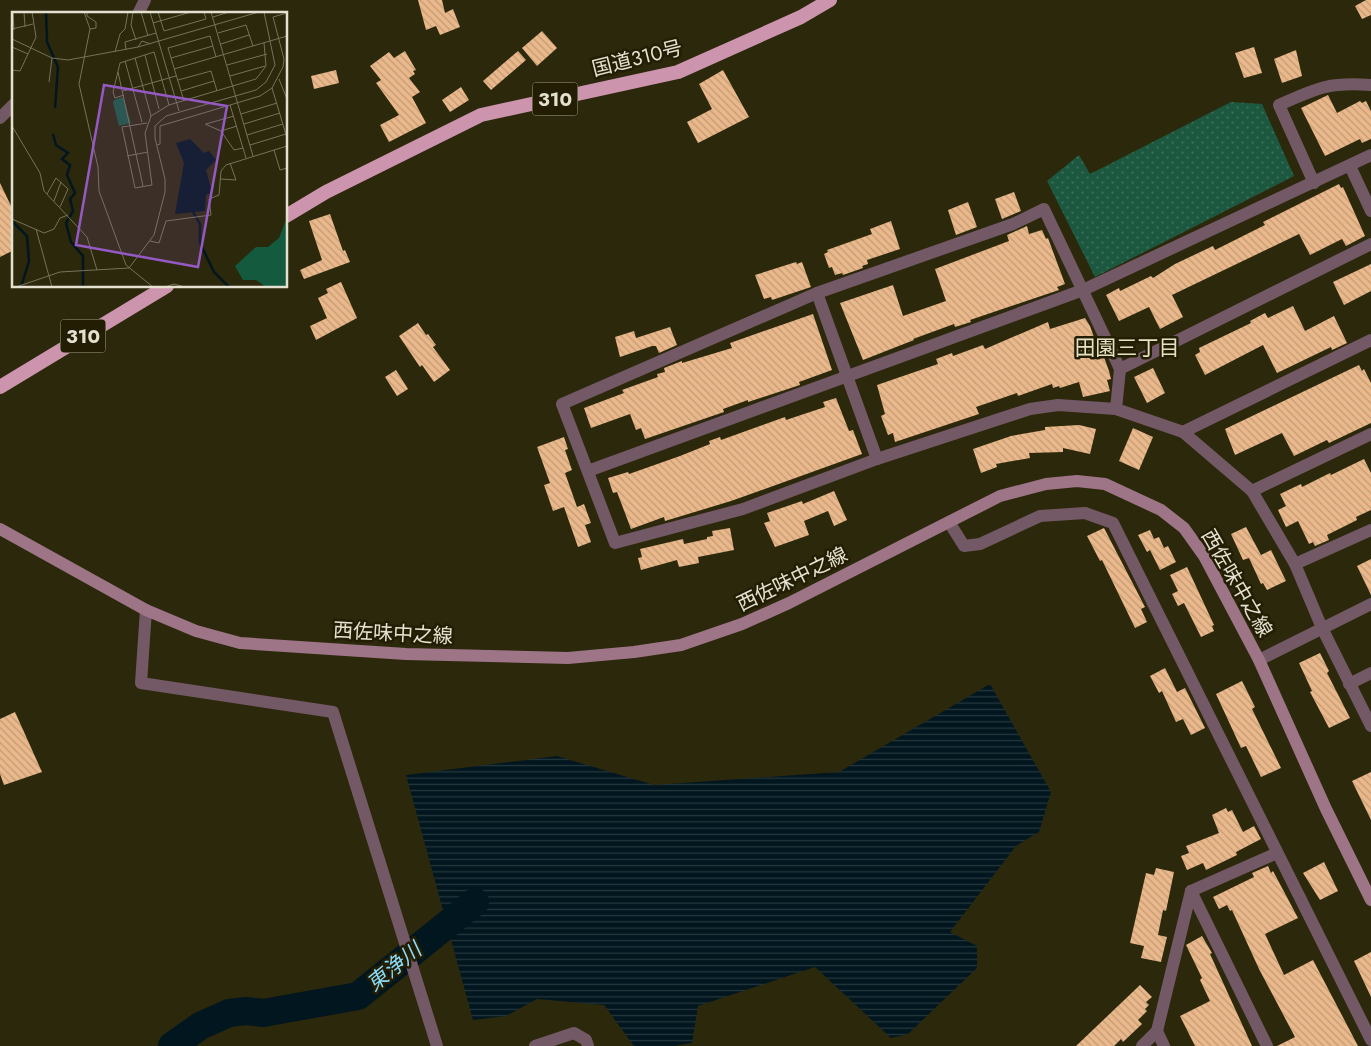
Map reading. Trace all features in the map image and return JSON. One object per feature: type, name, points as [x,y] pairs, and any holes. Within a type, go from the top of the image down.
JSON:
[{"type":"highway","name":"国道310号","points":[[288,215],[326,192],[480,116],[678,72],[802,16],[830,0]]},
{"type":"highway","name":"310","points":[[0,387],[164,288]]},
{"type":"main road","name":"西佐味中之線","points":[[0,529],[146,610],[196,631],[240,643],[488,657],[568,658],[608,655],[681,645],[742,624],[1000,496],[1046,484],[1077,482],[1104,484],[1143,499],[1161,510],[1184,528],[1204,556],[1259,660],[1326,809],[1371,900]]},
{"type":"street","points":[[139,12],[145,0]]},
{"type":"street","points":[[1314,183],[1280,105],[1323,86],[1346,83],[1371,85]]},
{"type":"street","points":[[0,118],[12,106]]},
{"type":"street","points":[[588,471],[1083,290],[1371,155]]},
{"type":"street","points":[[1350,166],[1371,211]]},
{"type":"street","points":[[1116,409],[1120,369],[1044,208],[1013,224],[817,293],[562,404],[615,543],[743,509],[877,459],[1030,409],[1058,405],[1116,409],[1183,432],[1252,491],[1295,564],[1322,628],[1371,726]]},
{"type":"street","points":[[1120,369],[1371,244]]},
{"type":"street","points":[[817,293],[877,459]]},
{"type":"street","points":[[1183,432],[1371,340]]},
{"type":"street","points":[[1252,491],[1371,434]]},
{"type":"street","points":[[949,522],[964,546],[980,544],[1040,516],[1085,514],[1114,523],[1371,1040]]},
{"type":"street","points":[[1295,564],[1371,530]]},
{"type":"street","points":[[1259,660],[1371,604]]},
{"type":"street","points":[[146,610],[141,683],[332,712],[437,1046]]},
{"type":"street","points":[[1350,684],[1371,673]]},
{"type":"street","points":[[1191,892],[1277,853]]},
{"type":"street","points":[[1142,1046],[1156,1032],[1191,892]]},
{"type":"street","points":[[1191,892],[1267,1046]]},
{"type":"street","points":[[1156,1032],[1164,1046]]},
{"type":"street","points":[[535,1046],[574,1033],[586,1040],[588,1046]]},
{"type":"green space","points":[[1231,102],[1262,104],[1294,176],[1095,277],[1047,181],[1079,155],[1090,174]]},
{"type":"water","points":[[990,684],[1051,792],[1039,832],[1016,846],[950,932],[977,946],[977,968],[908,1034],[891,1038],[815,967],[698,1006],[692,1043],[674,1046],[634,1046],[604,1005],[537,999],[506,1016],[473,1020],[406,775],[557,756],[654,785],[839,772]]},
{"type":"building","points":[[418,0],[442,0],[445,13],[453,9],[460,27],[440,35],[436,26],[426,30]]},
{"type":"building","points":[[1366,0],[1371,0],[1371,15],[1362,19],[1355,6]]},
{"type":"building","points":[[542,31],[557,48],[537,66],[522,48]]},
{"type":"building","points":[[1254,47],[1262,73],[1244,78],[1235,53]]},
{"type":"building","points":[[1296,50],[1302,76],[1282,83],[1274,59]]},
{"type":"building","points":[[405,51],[416,70],[413,71],[415,74],[409,78],[420,92],[412,97],[426,123],[389,142],[380,125],[399,115],[376,83],[381,80],[370,66],[389,52],[394,58]]},
{"type":"building","points":[[518,51],[526,60],[491,90],[483,81]]},
{"type":"building","points":[[336,70],[339,83],[314,89],[311,76]]},
{"type":"building","points":[[723,70],[749,117],[698,143],[687,122],[712,109],[699,84]]},
{"type":"building","points":[[461,87],[469,100],[450,112],[442,100]]},
{"type":"building","points":[[1328,95],[1337,113],[1360,101],[1362,103],[1366,101],[1371,111],[1371,139],[1362,143],[1360,139],[1325,156],[1301,108]]},
{"type":"building","points":[[0,183],[12,208],[12,251],[0,257]]},
{"type":"building","points":[[1339,184],[1341,188],[1343,187],[1365,236],[1346,246],[1342,239],[1310,255],[1299,234],[1172,295],[1183,317],[1160,329],[1149,307],[1119,321],[1106,295],[1119,288],[1120,291],[1151,276],[1153,278],[1175,264],[1213,246],[1215,250],[1265,225],[1263,222]]},
{"type":"building","points":[[1014,192],[1021,211],[1002,219],[995,199]]},
{"type":"building","points":[[968,202],[977,227],[956,235],[948,210]]},
{"type":"building","points":[[330,214],[343,251],[345,250],[350,262],[304,279],[300,270],[322,260],[309,221]]},
{"type":"building","points":[[891,221],[900,249],[867,260],[868,264],[862,266],[863,268],[843,275],[842,273],[835,275],[832,267],[829,268],[824,254],[828,252],[827,250],[872,234],[870,229]]},
{"type":"building","points":[[1027,226],[1029,234],[1042,230],[1046,239],[1048,238],[1065,284],[1057,287],[1059,290],[970,320],[971,322],[955,327],[954,324],[863,360],[840,303],[893,285],[903,316],[946,301],[935,269],[1009,241],[1007,235]]},
{"type":"building","points":[[796,262],[797,264],[802,262],[811,287],[772,300],[771,297],[764,299],[755,275]]},
{"type":"building","points":[[1371,264],[1371,291],[1344,305],[1333,282]]},
{"type":"building","points":[[341,282],[357,318],[316,340],[310,326],[327,318],[318,298],[328,293],[326,289]]},
{"type":"building","points":[[1293,306],[1305,331],[1334,316],[1347,343],[1332,350],[1331,347],[1277,373],[1263,345],[1205,375],[1195,355],[1200,352],[1199,348],[1251,323],[1250,321],[1265,313],[1268,318]]},
{"type":"building","points":[[813,314],[832,370],[799,382],[800,385],[748,402],[748,400],[723,409],[724,412],[645,439],[641,428],[636,430],[630,414],[591,428],[584,408],[624,393],[622,390],[658,377],[657,374],[665,372],[664,368],[682,361],[682,363],[732,348],[730,343]]},
{"type":"building","points":[[1085,318],[1096,343],[1098,342],[1100,346],[1109,371],[1111,379],[1107,380],[1110,391],[1083,397],[1079,382],[1060,388],[1059,386],[1053,388],[1052,384],[1018,396],[1017,393],[976,407],[979,414],[895,442],[893,433],[888,435],[881,416],[885,414],[877,385],[938,364],[936,359],[952,353],[953,356],[983,345],[985,349],[1048,322],[1050,329]]},
{"type":"building","points":[[418,323],[436,345],[433,347],[450,370],[434,382],[422,365],[420,367],[399,336]]},
{"type":"building","points":[[670,327],[677,345],[659,353],[656,346],[652,346],[620,357],[615,337],[634,331],[636,338]]},
{"type":"building","points":[[1359,365],[1362,371],[1364,369],[1371,383],[1371,423],[1329,443],[1327,440],[1294,456],[1282,433],[1235,455],[1225,429]]},
{"type":"building","points":[[1153,368],[1165,393],[1147,403],[1134,377]]},
{"type":"building","points":[[396,370],[408,389],[397,396],[385,377]]},
{"type":"building","points":[[836,398],[849,431],[853,430],[862,454],[731,501],[665,521],[664,517],[631,529],[617,492],[613,493],[608,478],[628,472],[629,474],[680,456],[710,444],[709,441],[720,437],[721,440],[785,417],[786,420],[825,407],[823,402]]},
{"type":"building","points":[[1079,425],[1096,429],[1090,454],[1063,448],[1063,452],[1029,453],[1030,458],[996,464],[997,467],[981,473],[973,449],[1011,436],[1045,430],[1045,427]]},
{"type":"building","points":[[1133,428],[1153,437],[1139,470],[1119,461]]},
{"type":"building","points":[[564,437],[568,449],[565,450],[572,470],[565,473],[577,507],[584,504],[591,523],[585,525],[591,542],[578,547],[564,507],[553,511],[544,485],[550,483],[537,447]]},
{"type":"building","points":[[1364,459],[1371,473],[1371,510],[1356,517],[1357,520],[1327,535],[1329,540],[1315,546],[1313,542],[1309,544],[1298,521],[1286,527],[1278,510],[1286,506],[1280,494],[1301,484],[1302,487],[1330,473],[1331,475]]},
{"type":"building","points":[[834,491],[847,520],[834,526],[828,511],[804,521],[809,535],[775,547],[764,523],[770,521],[767,513],[802,501],[803,504]]},
{"type":"building","points":[[1246,527],[1261,555],[1271,550],[1286,581],[1267,590],[1263,583],[1261,584],[1249,558],[1243,560],[1231,534]]},
{"type":"building","points":[[730,528],[734,550],[698,557],[699,563],[679,567],[677,560],[641,570],[638,558],[642,557],[640,549],[683,539],[684,544],[707,539],[707,537],[713,536],[712,531]]},
{"type":"building","points":[[1104,528],[1145,607],[1141,609],[1147,622],[1135,628],[1102,560],[1100,561],[1087,536]]},
{"type":"building","points":[[1150,530],[1154,539],[1159,537],[1164,548],[1168,546],[1176,562],[1160,570],[1150,550],[1147,552],[1138,535]]},
{"type":"building","points":[[1371,559],[1371,595],[1357,566]]},
{"type":"building","points":[[1187,567],[1214,625],[1212,626],[1214,631],[1201,637],[1184,603],[1178,606],[1172,594],[1178,591],[1170,575]]},
{"type":"building","points":[[1320,653],[1329,671],[1327,673],[1350,718],[1329,728],[1310,692],[1312,691],[1299,663]]},
{"type":"building","points":[[1165,668],[1177,692],[1185,688],[1205,728],[1191,735],[1183,719],[1176,722],[1162,691],[1159,693],[1150,676]]},
{"type":"building","points":[[1242,681],[1255,707],[1252,709],[1281,768],[1261,777],[1246,746],[1241,748],[1216,694]]},
{"type":"building","points":[[15,712],[42,772],[4,785],[0,774],[0,719]]},
{"type":"building","points":[[1371,772],[1371,820],[1352,781]]},
{"type":"building","points":[[1226,808],[1228,812],[1232,810],[1243,832],[1254,826],[1261,839],[1236,852],[1237,855],[1206,870],[1203,863],[1187,870],[1181,856],[1189,853],[1186,846],[1219,833],[1212,815]]},
{"type":"building","points":[[1324,862],[1338,891],[1320,900],[1303,873]]},
{"type":"building","points":[[1268,866],[1271,873],[1273,871],[1298,918],[1265,934],[1284,975],[1313,960],[1358,1046],[1277,1046],[1295,1037],[1259,969],[1232,910],[1230,911],[1227,905],[1219,909],[1213,897],[1254,877],[1252,873]]},
{"type":"building","points":[[1156,868],[1174,872],[1166,911],[1163,910],[1158,935],[1167,937],[1161,962],[1141,958],[1144,946],[1130,943],[1146,873],[1154,875]]},
{"type":"building","points":[[1202,936],[1212,953],[1210,954],[1252,1046],[1195,1046],[1180,1016],[1210,1001],[1200,980],[1202,978],[1186,945]]},
{"type":"building","points":[[1371,952],[1371,997],[1354,961]]},
{"type":"building","points":[[1140,985],[1152,997],[1146,1002],[1149,1005],[1145,1009],[1147,1011],[1138,1020],[1142,1024],[1123,1042],[1121,1039],[1114,1046],[1076,1046]]},
{"type":"waterway","name":"東浄川","points":[[172,1046],[200,1026],[229,1013],[246,1011],[263,1013],[358,996],[475,902]]},
{"type":"district","name":"田園三丁目","points":[[1127,348]]}]
